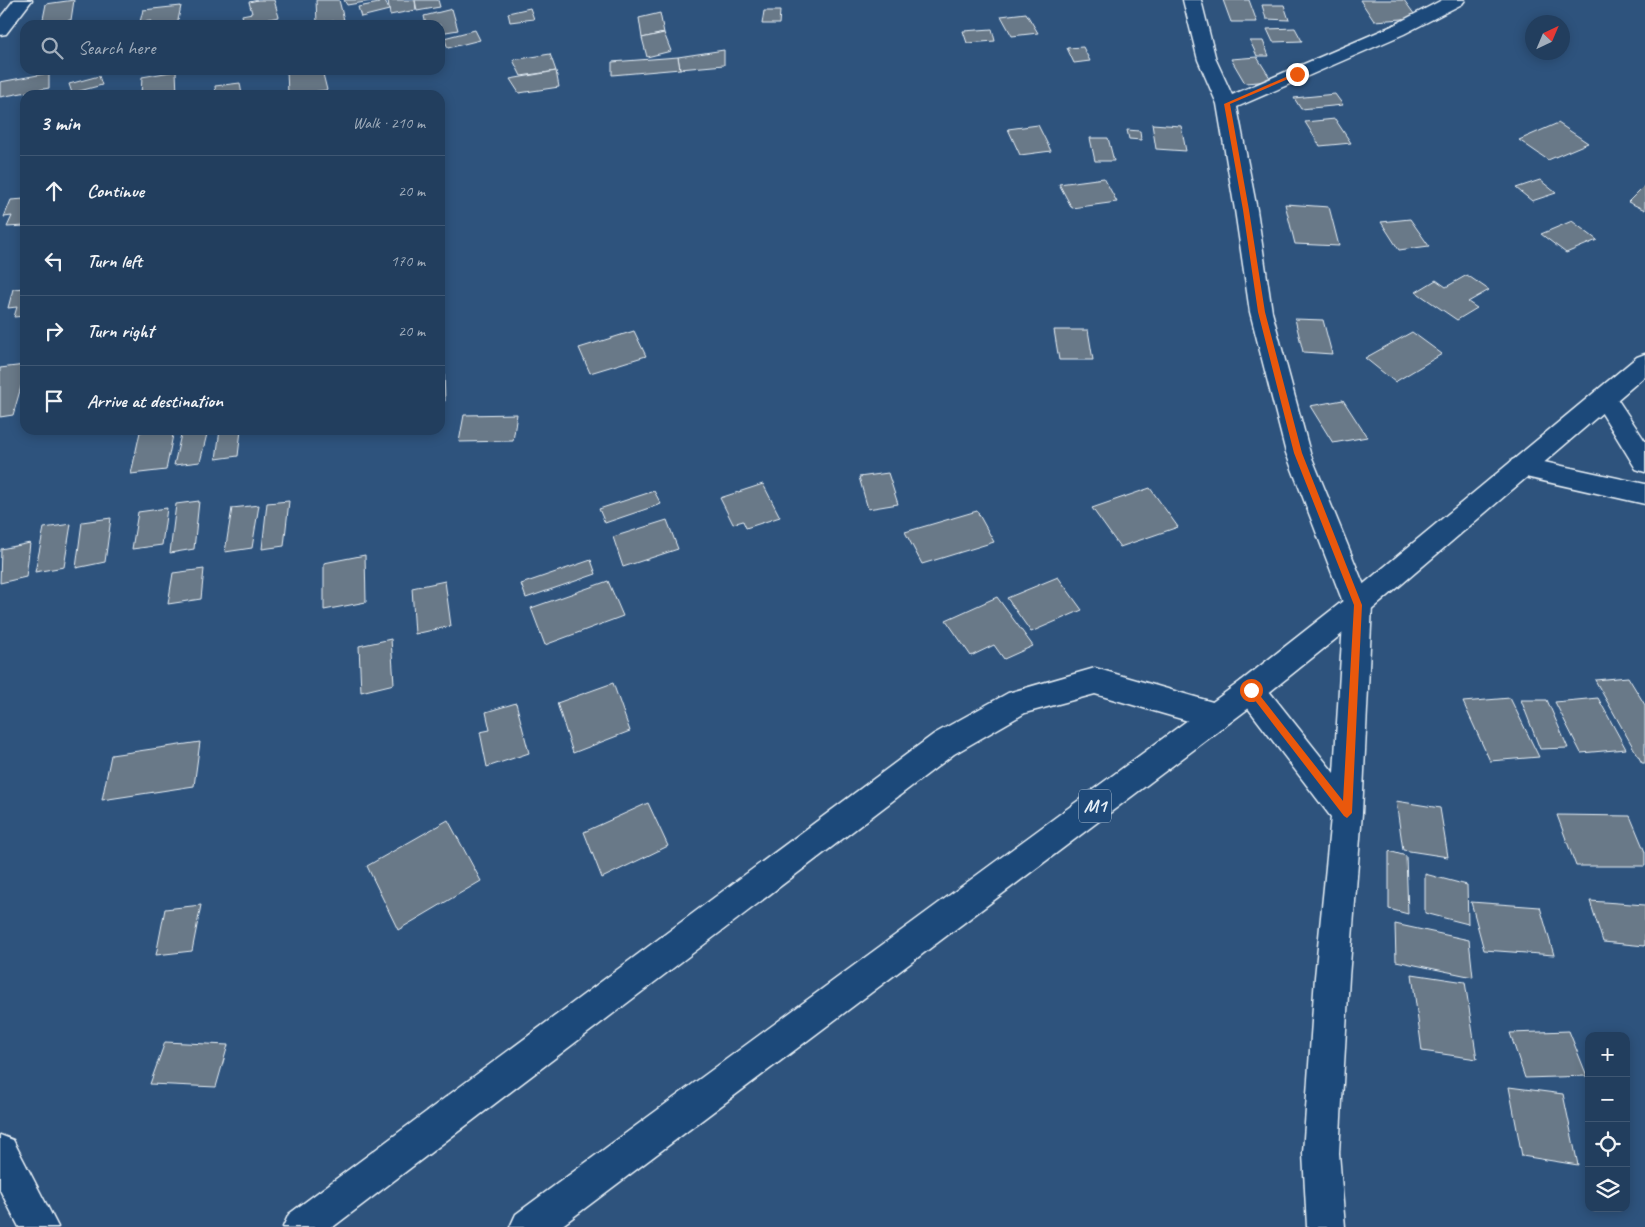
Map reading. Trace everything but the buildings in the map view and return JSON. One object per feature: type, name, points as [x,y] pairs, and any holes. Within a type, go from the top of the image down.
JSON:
[{"type":"main road","points":[[0,30],[23,0]]},
{"type":"main road","points":[[1192,0],[1207,60],[1227,104],[1246,210],[1261,312],[1296,443],[1358,605],[1347,813],[1332,977],[1321,1153],[1326,1227]]},
{"type":"main road","points":[[1227,104],[1398,30],[1456,0]]},
{"type":"main road","name":"M1","points":[[529,1227],[1251,690],[1358,605],[1645,363]]},
{"type":"main road","points":[[1604,397],[1645,462]]},
{"type":"main road","points":[[1521,467],[1645,494]]},
{"type":"main road","points":[[302,1227],[944,744],[1018,702],[1095,681],[1216,716]]},
{"type":"main road","points":[[1251,690],[1347,813]]},
{"type":"main road","points":[[0,1152],[39,1227]]},
{"type":"route","points":[[1251,690],[1347,813],[1358,605],[1298,453],[1261,312],[1246,210],[1227,104],[1297,74]]}]
